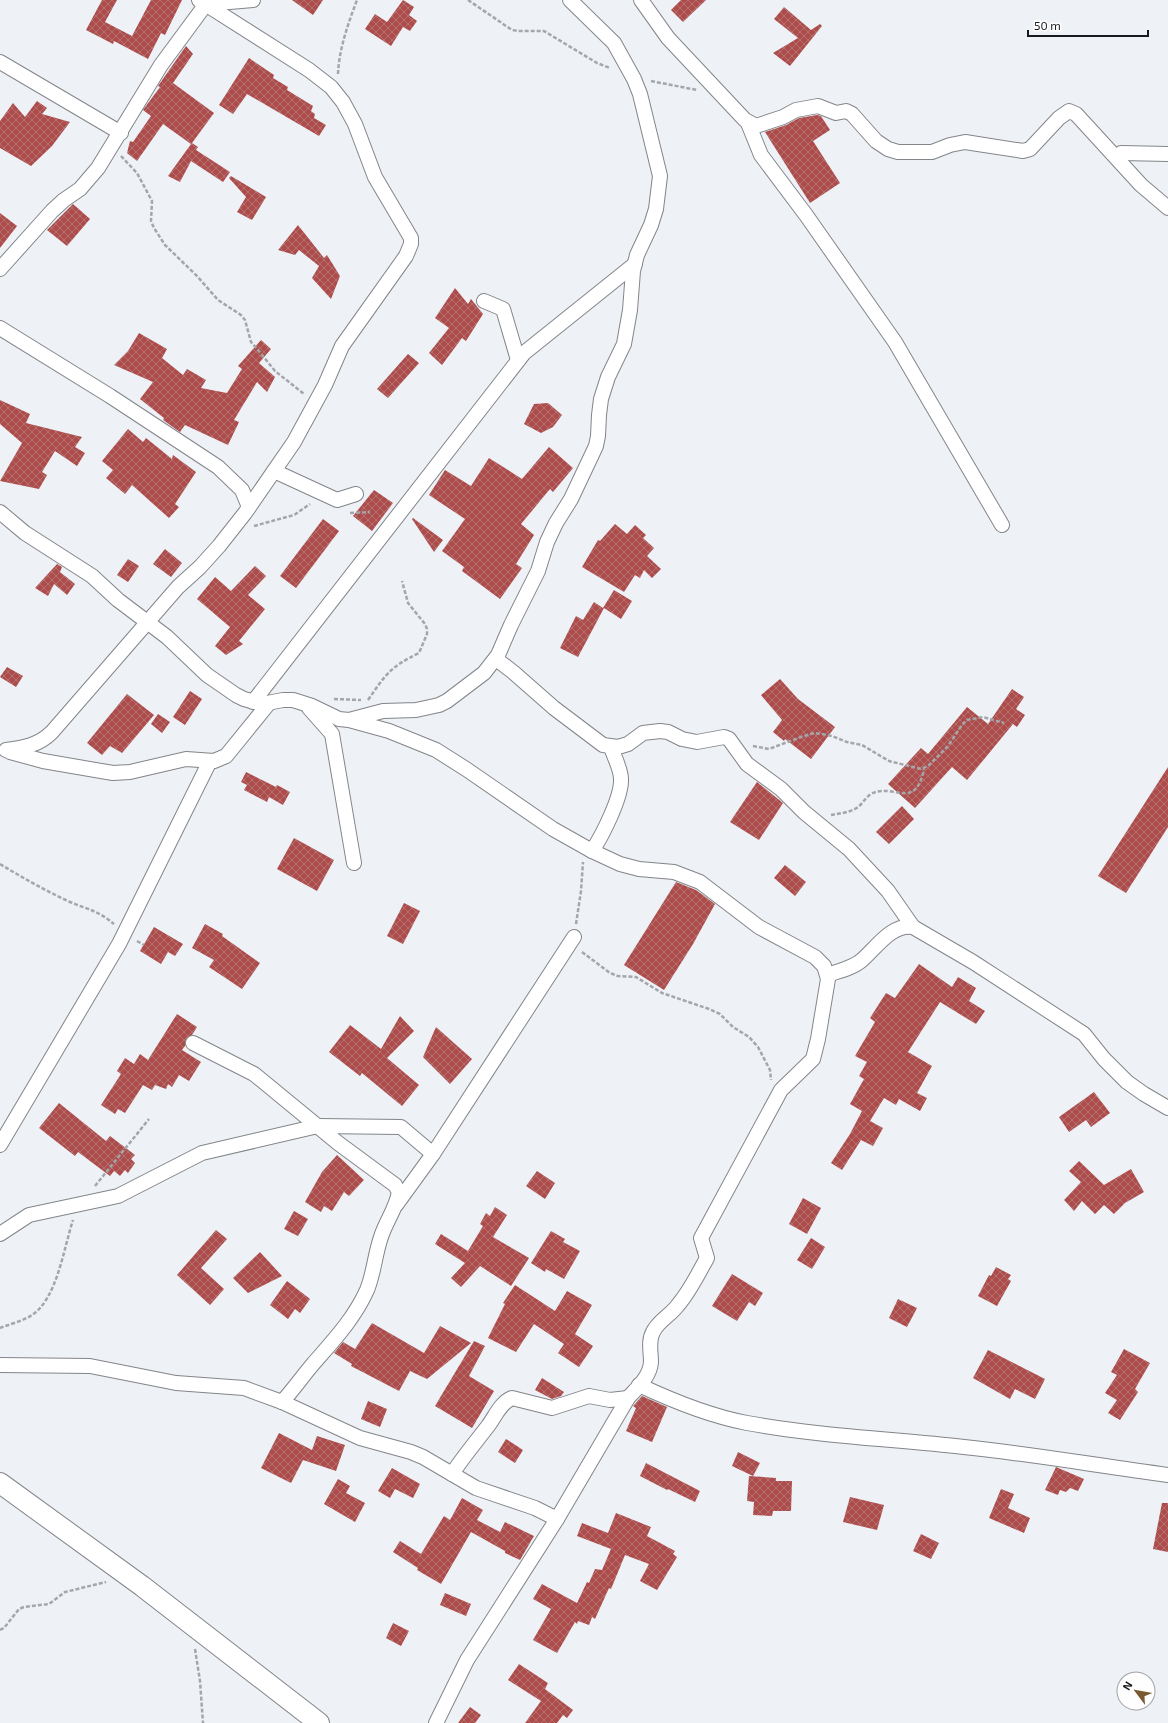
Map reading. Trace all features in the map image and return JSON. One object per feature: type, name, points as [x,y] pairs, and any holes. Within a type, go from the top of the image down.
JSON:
[{"type":"main road","points":[[0,1483],[128,1576],[318,1723]]},
{"type":"street","points":[[203,2],[253,0]]},
{"type":"street","points":[[349,720],[383,711],[416,710],[439,705],[447,701],[484,673],[496,659],[538,571],[547,542],[556,523],[571,499],[596,446],[598,436],[598,415],[601,399],[625,336],[630,310],[634,264],[651,225],[656,209],[660,176],[640,94],[632,75],[614,43],[570,0]]},
{"type":"street","points":[[641,0],[668,38],[748,123],[761,155],[806,215],[895,342],[1002,525]]},
{"type":"street","points":[[0,269],[52,211],[64,200],[80,189],[98,168],[121,133],[161,65],[203,2]]},
{"type":"street","points":[[3,748],[30,747],[45,739],[63,721],[146,622],[178,587],[200,567],[234,528],[299,434],[313,405],[325,385],[345,342],[406,256],[412,244],[411,238],[375,177],[350,113],[331,87],[309,70],[203,2]]},
{"type":"street","points":[[0,62],[121,133]]},
{"type":"street","points":[[748,123],[756,126],[783,117],[796,110],[818,106],[832,112],[839,113],[846,111],[852,114],[876,141],[884,147],[898,152],[932,152],[950,145],[966,142],[1023,151],[1030,149],[1059,118],[1069,111],[1076,114],[1141,185],[1168,208]]},
{"type":"street","points":[[1121,153],[1168,154]]},
{"type":"street","points":[[253,702],[524,353],[634,264]]},
{"type":"street","points":[[484,302],[503,309],[518,360]]},
{"type":"street","points":[[0,328],[110,396],[218,467],[242,490],[249,507]]},
{"type":"street","points":[[274,471],[337,500],[356,494]]},
{"type":"street","points":[[0,512],[25,533],[92,576],[118,600],[167,637],[217,682],[236,695],[262,704],[287,699],[306,704],[340,719],[389,731],[436,750],[466,768],[553,829],[588,848],[620,864],[638,869],[674,872],[700,882],[759,927],[815,957],[824,966],[827,975],[818,1039],[813,1059],[782,1090],[701,1238],[707,1258],[684,1298],[674,1311],[654,1330],[650,1344],[650,1368],[645,1377],[628,1398],[557,1519],[467,1660],[436,1723]]},
{"type":"street","points":[[496,659],[573,723],[598,742],[611,747],[628,744],[643,733],[660,730],[682,739],[697,742],[724,737],[729,739],[747,764],[785,793],[813,820],[849,849],[888,892],[913,927],[973,962],[1084,1034],[1104,1059],[1127,1082],[1168,1108]]},
{"type":"street","points":[[3,748],[43,761],[113,773],[130,772],[186,759],[210,761],[218,760],[226,756],[269,703]]},
{"type":"street","points":[[306,704],[332,734],[354,863]]},
{"type":"street","points":[[588,848],[601,837],[620,788],[621,777],[611,747]]},
{"type":"street","points":[[0,1145],[125,932],[210,761]]},
{"type":"street","points":[[827,975],[854,965],[862,960],[880,941],[893,932],[905,927],[913,927]]},
{"type":"street","points":[[282,1402],[336,1338],[356,1311],[367,1290],[381,1235],[396,1205],[433,1154],[574,937]]},
{"type":"street","points":[[193,1043],[254,1074],[318,1126],[395,1185],[399,1192],[396,1205]]},
{"type":"street","points":[[0,1234],[29,1214],[118,1196],[202,1152],[318,1126],[401,1127],[433,1154]]},
{"type":"street","points":[[0,1365],[90,1366],[176,1383],[244,1388],[282,1402],[360,1438],[411,1452],[423,1457],[476,1488],[535,1508],[557,1519]]},
{"type":"street","points":[[639,1385],[666,1398],[715,1415],[747,1423],[821,1434],[995,1450],[1168,1475]]},
{"type":"street","points":[[452,1474],[468,1449],[489,1425],[500,1408],[512,1398],[552,1408],[589,1396],[610,1400],[628,1398]]},
{"type":"path","points":[[338,76],[338,65],[347,27],[357,0]]},
{"type":"path","points":[[468,0],[512,30],[544,31],[597,63],[645,80],[720,93]]},
{"type":"path","points":[[112,146],[137,173],[152,201],[151,222],[165,245],[197,276],[218,300],[241,315],[251,342],[275,371],[302,391],[313,405]]},
{"type":"path","points":[[234,528],[255,526],[294,515],[314,501]]},
{"type":"path","points":[[345,513],[370,512]]},
{"type":"path","points":[[367,702],[387,674],[395,666],[408,657],[419,653],[427,634],[425,624],[408,602],[402,581]]},
{"type":"path","points":[[813,820],[852,810],[858,807],[868,796],[875,793],[913,792],[919,784],[924,769],[948,746],[967,720],[983,717],[1004,723]]},
{"type":"path","points":[[729,739],[755,747],[769,749],[814,733],[827,735],[862,745],[889,761],[924,769]]},
{"type":"path","points":[[588,848],[574,945],[610,973],[618,976],[636,977],[662,993],[720,1014],[733,1027],[749,1037],[758,1047],[770,1070],[771,1082]]},
{"type":"path","points":[[0,864],[35,885],[102,914],[144,945]]},
{"type":"path","points":[[0,1328],[32,1315],[42,1304],[55,1283],[74,1217],[82,1203],[148,1119]]},
{"type":"path","points":[[0,1630],[4,1628],[19,1609],[49,1604],[65,1592],[128,1576]]},
{"type":"path","points":[[192,1625],[200,1681],[203,1723]]},
{"type":"building","points":[[102,0],[117,0],[105,22],[132,36],[151,0],[182,0],[165,35],[161,33],[148,59],[114,41],[113,44],[86,30]]},
{"type":"building","points":[[292,0],[323,0],[313,15]]},
{"type":"building","points":[[403,0],[414,7],[409,15],[417,21],[410,31],[403,27],[391,46],[365,29],[375,14],[387,22]]},
{"type":"building","points":[[681,0],[706,0],[683,22],[671,10]]},
{"type":"building","points":[[784,7],[811,30],[820,24],[822,26],[790,66],[773,53],[798,38],[774,19]]},
{"type":"building","points":[[186,46],[193,54],[173,83],[214,113],[192,143],[198,147],[196,150],[230,172],[223,182],[191,161],[180,182],[168,176],[191,144],[163,124],[137,161],[127,153],[130,141],[133,142],[151,116],[143,110],[160,87],[158,86]]},
{"type":"building","points":[[249,58],[274,75],[273,78],[288,87],[287,90],[313,106],[311,111],[315,114],[314,118],[326,125],[319,136],[247,94],[233,114],[219,105]]},
{"type":"building","points":[[37,101],[47,108],[42,114],[70,122],[52,146],[31,166],[0,148],[0,121],[13,103],[25,117]]},
{"type":"building","points":[[817,115],[821,116],[830,130],[813,141],[840,183],[810,203],[765,132],[786,125],[799,118]]},
{"type":"building","points":[[231,176],[266,197],[252,220],[237,212],[246,197],[229,178]]},
{"type":"building","points":[[73,204],[90,219],[67,246],[47,230]]},
{"type":"building","points":[[0,213],[17,226],[0,248]]},
{"type":"building","points":[[298,225],[324,258],[327,255],[340,276],[331,299],[312,278],[319,266],[299,250],[295,255],[278,250]]},
{"type":"building","points":[[455,288],[468,304],[471,299],[483,314],[466,341],[462,338],[442,365],[429,353],[449,328],[435,318]]},
{"type":"building","points":[[139,333],[167,349],[162,358],[183,375],[187,369],[206,380],[201,388],[227,393],[242,369],[238,366],[261,340],[271,349],[259,363],[275,377],[267,392],[257,382],[234,420],[239,422],[228,445],[185,425],[180,432],[163,420],[164,418],[140,399],[153,382],[114,365],[128,351]]},
{"type":"building","points":[[408,354],[419,363],[388,398],[377,389]]},
{"type":"building","points":[[0,400],[30,414],[26,423],[82,437],[75,447],[85,453],[77,466],[55,451],[42,472],[47,475],[39,489],[0,481],[22,443],[0,424]]},
{"type":"building","points":[[548,403],[562,415],[553,427],[541,433],[524,424],[534,404]]},
{"type":"building","points":[[128,429],[143,442],[146,438],[172,459],[173,455],[196,472],[175,504],[179,507],[169,518],[132,485],[125,494],[106,478],[113,470],[102,461]]},
{"type":"building","points":[[549,447],[573,468],[553,492],[550,489],[521,524],[534,535],[516,564],[522,568],[500,599],[462,571],[464,567],[442,551],[465,519],[429,495],[445,470],[471,486],[489,458],[522,479]]},
{"type":"building","points":[[374,490],[393,503],[372,531],[353,516]]},
{"type":"building","points":[[413,518],[443,540],[434,552],[412,519]]},
{"type":"building","points":[[323,519],[339,531],[296,588],[280,576]]},
{"type":"building","points":[[615,524],[627,534],[635,525],[646,535],[643,538],[654,548],[647,556],[661,569],[652,578],[644,570],[640,578],[635,575],[624,592],[582,567],[598,540],[600,541]]},
{"type":"building","points":[[165,549],[182,563],[171,577],[153,564]]},
{"type":"building","points":[[128,559],[139,566],[128,582],[117,575]]},
{"type":"building","points":[[57,564],[62,567],[60,572],[75,584],[67,595],[54,584],[48,596],[35,588]]},
{"type":"building","points":[[255,566],[266,576],[248,595],[265,609],[239,641],[243,644],[226,655],[215,646],[230,627],[197,599],[215,577],[231,591]]},
{"type":"building","points":[[614,590],[632,601],[621,619],[604,608],[578,657],[560,648],[576,616],[583,620],[594,602],[603,608]]},
{"type":"building","points":[[7,667],[23,676],[16,687],[0,677]]},
{"type":"building","points":[[780,679],[798,699],[835,727],[811,759],[785,739],[784,741],[773,732],[782,720],[761,695]]},
{"type":"building","points":[[1012,689],[1024,697],[1016,709],[1025,715],[1017,727],[1013,724],[967,780],[952,767],[915,808],[888,784],[921,748],[928,754],[967,707],[988,724]]},
{"type":"building","points":[[190,691],[202,699],[185,725],[173,717]]},
{"type":"building","points":[[127,694],[154,715],[122,753],[110,746],[102,755],[87,743]]},
{"type":"building","points":[[158,714],[170,722],[162,733],[151,724]]},
{"type":"building","points":[[1168,767],[1168,827],[1126,893],[1098,876]]},
{"type":"building","points":[[246,772],[276,787],[277,785],[290,792],[283,805],[269,797],[267,802],[244,790],[247,785],[241,782]]},
{"type":"building","points":[[757,782],[783,803],[759,840],[730,822]]},
{"type":"building","points":[[902,806],[914,819],[889,844],[876,832]]},
{"type":"building","points":[[294,838],[334,860],[317,891],[277,869]]},
{"type":"building","points":[[785,865],[806,882],[795,896],[774,878]]},
{"type":"building","points":[[676,882],[696,890],[715,904],[693,944],[664,990],[624,965]]},
{"type":"building","points":[[404,903],[420,911],[403,944],[387,936]]},
{"type":"building","points":[[205,924],[223,934],[222,936],[260,963],[242,989],[209,967],[214,960],[192,948]]},
{"type":"building","points":[[154,927],[183,944],[175,956],[168,952],[161,964],[140,951]]},
{"type":"building","points":[[919,964],[952,987],[958,977],[976,988],[969,1001],[985,1011],[976,1024],[940,1002],[908,1052],[932,1066],[917,1093],[927,1098],[920,1111],[899,1099],[896,1105],[884,1098],[870,1121],[883,1128],[873,1146],[861,1140],[842,1170],[831,1163],[850,1134],[862,1111],[850,1104],[864,1079],[859,1076],[867,1062],[855,1056],[875,1022],[870,1018],[886,993],[895,998]]},
{"type":"building","points":[[177,1014],[197,1027],[192,1035],[186,1039],[185,1046],[182,1050],[201,1062],[189,1081],[179,1075],[172,1087],[168,1084],[166,1089],[155,1085],[152,1090],[143,1085],[125,1113],[118,1109],[115,1114],[101,1105],[121,1074],[117,1071],[125,1058],[134,1064],[140,1054],[148,1060]]},
{"type":"building","points":[[400,1016],[414,1031],[387,1058],[419,1085],[402,1106],[362,1073],[360,1076],[329,1052],[350,1025],[381,1049]]},
{"type":"building","points":[[436,1027],[472,1059],[450,1084],[423,1057]]},
{"type":"building","points":[[1094,1092],[1110,1113],[1091,1127],[1086,1120],[1069,1132],[1059,1117]]},
{"type":"building","points":[[59,1103],[106,1141],[110,1136],[135,1155],[131,1159],[135,1163],[128,1173],[125,1170],[120,1176],[114,1171],[110,1176],[78,1152],[75,1156],[39,1128]]},
{"type":"building","points":[[337,1155],[364,1180],[349,1196],[344,1192],[332,1211],[324,1206],[321,1212],[305,1202],[322,1172]]},
{"type":"building","points":[[1079,1161],[1104,1185],[1131,1169],[1144,1192],[1125,1203],[1114,1214],[1104,1205],[1095,1214],[1082,1201],[1074,1211],[1064,1200],[1081,1182],[1069,1171]]},
{"type":"building","points":[[537,1171],[555,1183],[545,1199],[526,1186]]},
{"type":"building","points":[[803,1198],[821,1208],[807,1234],[789,1224]]},
{"type":"building","points":[[495,1207],[507,1215],[493,1237],[529,1258],[511,1286],[480,1266],[461,1287],[451,1278],[465,1263],[435,1244],[441,1234],[468,1251],[483,1226],[480,1224],[486,1213],[490,1216]]},
{"type":"building","points":[[294,1211],[308,1219],[298,1236],[284,1229]]},
{"type":"building","points":[[216,1230],[227,1239],[201,1268],[224,1289],[210,1305],[177,1275]]},
{"type":"building","points":[[551,1231],[565,1239],[563,1242],[580,1251],[564,1279],[546,1269],[545,1272],[531,1263]]},
{"type":"building","points":[[811,1238],[825,1247],[812,1269],[797,1260]]},
{"type":"building","points":[[260,1252],[282,1276],[248,1293],[233,1278]]},
{"type":"building","points":[[996,1267],[1011,1275],[1008,1279],[1011,1281],[997,1306],[978,1296],[989,1275],[991,1276]]},
{"type":"building","points":[[732,1274],[763,1293],[755,1306],[749,1302],[737,1321],[712,1306]]},
{"type":"building","points":[[287,1281],[310,1299],[300,1313],[295,1309],[288,1319],[270,1305]]},
{"type":"building","points":[[515,1285],[555,1311],[567,1291],[592,1305],[575,1334],[593,1346],[579,1367],[558,1353],[564,1344],[534,1324],[516,1352],[488,1338],[505,1304],[503,1303]]},
{"type":"building","points":[[898,1299],[917,1308],[907,1327],[889,1318]]},
{"type":"building","points":[[372,1323],[424,1353],[440,1326],[471,1343],[427,1379],[410,1371],[399,1391],[351,1366],[352,1364],[334,1353],[343,1342],[355,1349]]},
{"type":"building","points":[[474,1341],[485,1346],[469,1376],[494,1391],[472,1428],[435,1406]]},
{"type":"building","points":[[1124,1349],[1150,1363],[1135,1389],[1138,1392],[1120,1420],[1108,1413],[1117,1400],[1105,1393],[1117,1375],[1111,1372]]},
{"type":"building","points":[[988,1350],[1045,1379],[1035,1399],[1015,1389],[1010,1399],[973,1378]]},
{"type":"building","points":[[542,1378],[564,1392],[561,1396],[552,1399],[535,1390]]},
{"type":"building","points":[[642,1396],[667,1407],[652,1442],[626,1431],[636,1408],[633,1406]]},
{"type":"building","points":[[368,1401],[387,1409],[380,1427],[361,1419]]},
{"type":"building","points":[[279,1433],[312,1450],[317,1436],[345,1445],[336,1471],[303,1460],[291,1483],[261,1468]]},
{"type":"building","points":[[506,1439],[523,1450],[515,1463],[498,1452]]},
{"type":"building","points":[[738,1452],[760,1463],[753,1476],[732,1466]]},
{"type":"building","points":[[646,1463],[700,1491],[695,1502],[640,1476]]},
{"type":"building","points":[[1056,1467],[1084,1479],[1078,1491],[1070,1488],[1066,1492],[1060,1490],[1058,1495],[1045,1490]]},
{"type":"building","points":[[392,1468],[420,1484],[413,1498],[395,1489],[390,1498],[378,1491]]},
{"type":"building","points":[[749,1476],[776,1478],[776,1481],[792,1481],[791,1511],[773,1511],[772,1516],[753,1515],[754,1502],[747,1501]]},
{"type":"building","points":[[338,1479],[350,1486],[346,1493],[365,1503],[355,1522],[324,1504]]},
{"type":"building","points":[[1001,1489],[1014,1494],[1008,1508],[1030,1518],[1024,1533],[989,1518]]},
{"type":"building","points":[[850,1497],[884,1505],[877,1530],[843,1522]]},
{"type":"building","points":[[462,1498],[483,1510],[477,1520],[500,1532],[505,1522],[534,1536],[520,1560],[505,1553],[505,1551],[471,1532],[441,1584],[417,1570],[418,1568],[393,1552],[400,1541],[421,1554],[444,1516],[450,1520]]},
{"type":"building","points":[[1162,1503],[1168,1503],[1168,1552],[1153,1549]]},
{"type":"building","points":[[616,1513],[651,1527],[647,1536],[675,1551],[673,1554],[677,1557],[657,1590],[640,1581],[649,1564],[625,1555],[611,1589],[609,1588],[595,1619],[592,1617],[589,1625],[578,1621],[577,1624],[575,1622],[557,1653],[533,1640],[551,1609],[533,1599],[542,1584],[577,1603],[587,1582],[589,1583],[595,1569],[602,1570],[611,1549],[577,1536],[582,1523],[608,1533]]},
{"type":"building","points":[[921,1534],[939,1543],[931,1559],[913,1551]]},
{"type":"building","points":[[445,1593],[471,1604],[466,1616],[440,1605]]},
{"type":"building","points":[[393,1623],[409,1631],[401,1646],[386,1638]]},
{"type":"building","points":[[519,1664],[548,1683],[545,1689],[573,1710],[567,1718],[563,1715],[557,1723],[525,1723],[541,1701],[508,1680]]},
{"type":"building","points":[[470,1707],[481,1715],[475,1723],[458,1723]]}]
